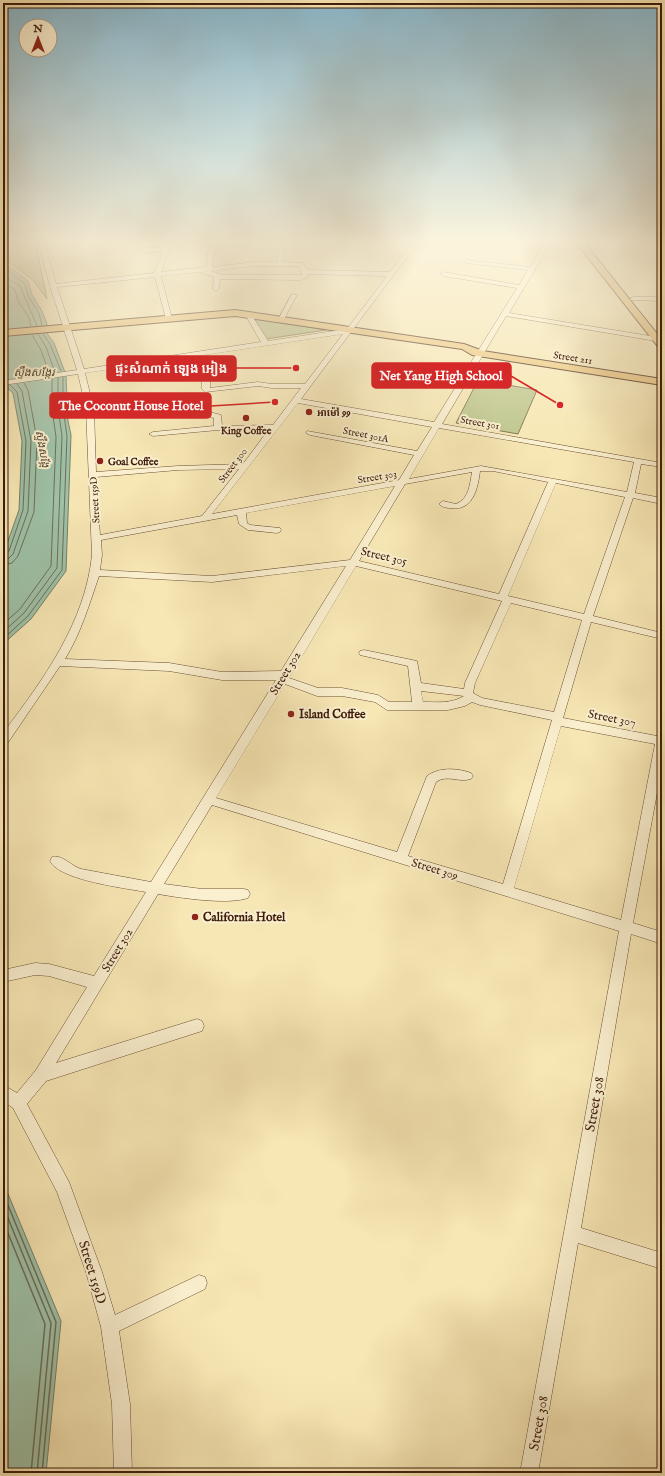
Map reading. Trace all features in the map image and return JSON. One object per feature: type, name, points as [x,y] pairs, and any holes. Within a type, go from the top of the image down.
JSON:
[{"type":"main road","points":[[636,310],[659,337]]},
{"type":"main road","points":[[640,310],[659,337],[662,346]]},
{"type":"main road","name":"Street 211","points":[[3,333],[223,313],[248,314],[354,332],[373,338],[462,352],[480,353],[662,382]]},
{"type":"street","name":"Street 159D","points":[[3,741],[23,714],[68,646],[78,624],[95,573],[97,555],[90,408],[82,374],[64,328],[60,310]]},
{"type":"street","points":[[167,310],[169,319]]},
{"type":"street","points":[[281,320],[286,310]]},
{"type":"street","name":"Street 300","points":[[205,518],[306,386],[354,332],[368,310]]},
{"type":"street","name":"Street 302","points":[[18,1104],[42,1075],[282,677],[507,310]]},
{"type":"street","points":[[248,314],[266,344]]},
{"type":"street","points":[[504,314],[659,337]]},
{"type":"street","points":[[3,383],[82,374],[103,369],[187,356],[354,332]]},
{"type":"street","points":[[187,356],[196,370],[206,380],[206,389],[208,390],[258,384],[272,386],[306,386]]},
{"type":"street","points":[[3,388],[71,375]]},
{"type":"street","points":[[90,408],[125,406],[174,396]]},
{"type":"street","name":"Street 301","points":[[295,400],[662,465]]},
{"type":"street","points":[[192,408],[199,412],[218,417],[218,428]]},
{"type":"street","points":[[153,434],[218,428],[274,427]]},
{"type":"street","name":"Street 301A","points":[[310,433],[419,454]]},
{"type":"street","points":[[507,890],[587,618],[630,495],[638,461]]},
{"type":"street","points":[[92,475],[178,468],[244,466]]},
{"type":"street","points":[[443,504],[458,506],[464,504],[474,488],[476,468]]},
{"type":"street","name":"Street 303","points":[[96,538],[402,483],[476,468],[493,469],[662,501]]},
{"type":"street","points":[[58,662],[169,667],[228,676],[282,677],[317,692],[342,692],[378,699],[387,706],[448,706],[461,703],[470,695],[470,684],[553,480]]},
{"type":"street","points":[[241,511],[243,524],[248,527],[277,530]]},
{"type":"street","name":"Street 305","points":[[95,573],[212,579],[353,562],[662,636]]},
{"type":"street","points":[[364,653],[413,663],[417,687],[418,707]]},
{"type":"street","name":"Street 307","points":[[417,687],[436,688],[470,695],[480,700],[557,719],[662,739]]},
{"type":"street","name":"Street 308","points":[[529,1473],[626,927],[662,739]]},
{"type":"street","points":[[401,858],[431,780],[436,775],[442,773],[467,776]]},
{"type":"street","name":"Street 309","points":[[209,800],[662,938]]},
{"type":"street","points":[[56,861],[71,871],[81,874],[155,888],[220,895],[244,894]]},
{"type":"street","points":[[3,976],[34,969],[49,970],[97,983]]},
{"type":"street","points":[[42,1075],[197,1026]]},
{"type":"street","name":"Street 159D","points":[[3,1092],[18,1104],[64,1188],[94,1272],[110,1327],[121,1404],[124,1473]]},
{"type":"street","points":[[572,1233],[662,1261]]},
{"type":"street","points":[[110,1327],[199,1283]]},
{"type":"shaded area","points":[[254,318],[326,330],[266,339]]},
{"type":"shaded area","points":[[478,380],[537,390],[518,434],[456,423]]},
{"type":"water","points":[[3,310],[41,310],[47,324],[46,332],[54,343],[66,375],[68,421],[71,435],[66,571],[31,619],[3,644],[3,555],[19,510],[22,441],[13,393],[4,385]]},
{"type":"water","points":[[3,1182],[61,1321],[46,1473],[3,1473]]},
{"type":"place","name":"ផ្ទះសំណាក់ ឡេង អៀង","points":[[296,368]]},
{"type":"place","name":"The Coconut House Hotel","points":[[275,402]]},
{"type":"place","name":"Net Yang High School","points":[[560,405]]},
{"type":"place","name":"អាម៉ៅ 99","points":[[309,412]]},
{"type":"place","name":"King Coffee","points":[[246,418]]},
{"type":"place","name":"Goal Coffee","points":[[100,461]]},
{"type":"place","name":"Island Coffee","points":[[291,714]]},
{"type":"place","name":"California Hotel","points":[[195,917]]},
{"type":"water label","name":"ស្ទឹងសង្កែរ","points":[[34,372]]},
{"type":"water label","name":"ស្ទឹងសង្កែ","points":[[43,449]]}]
